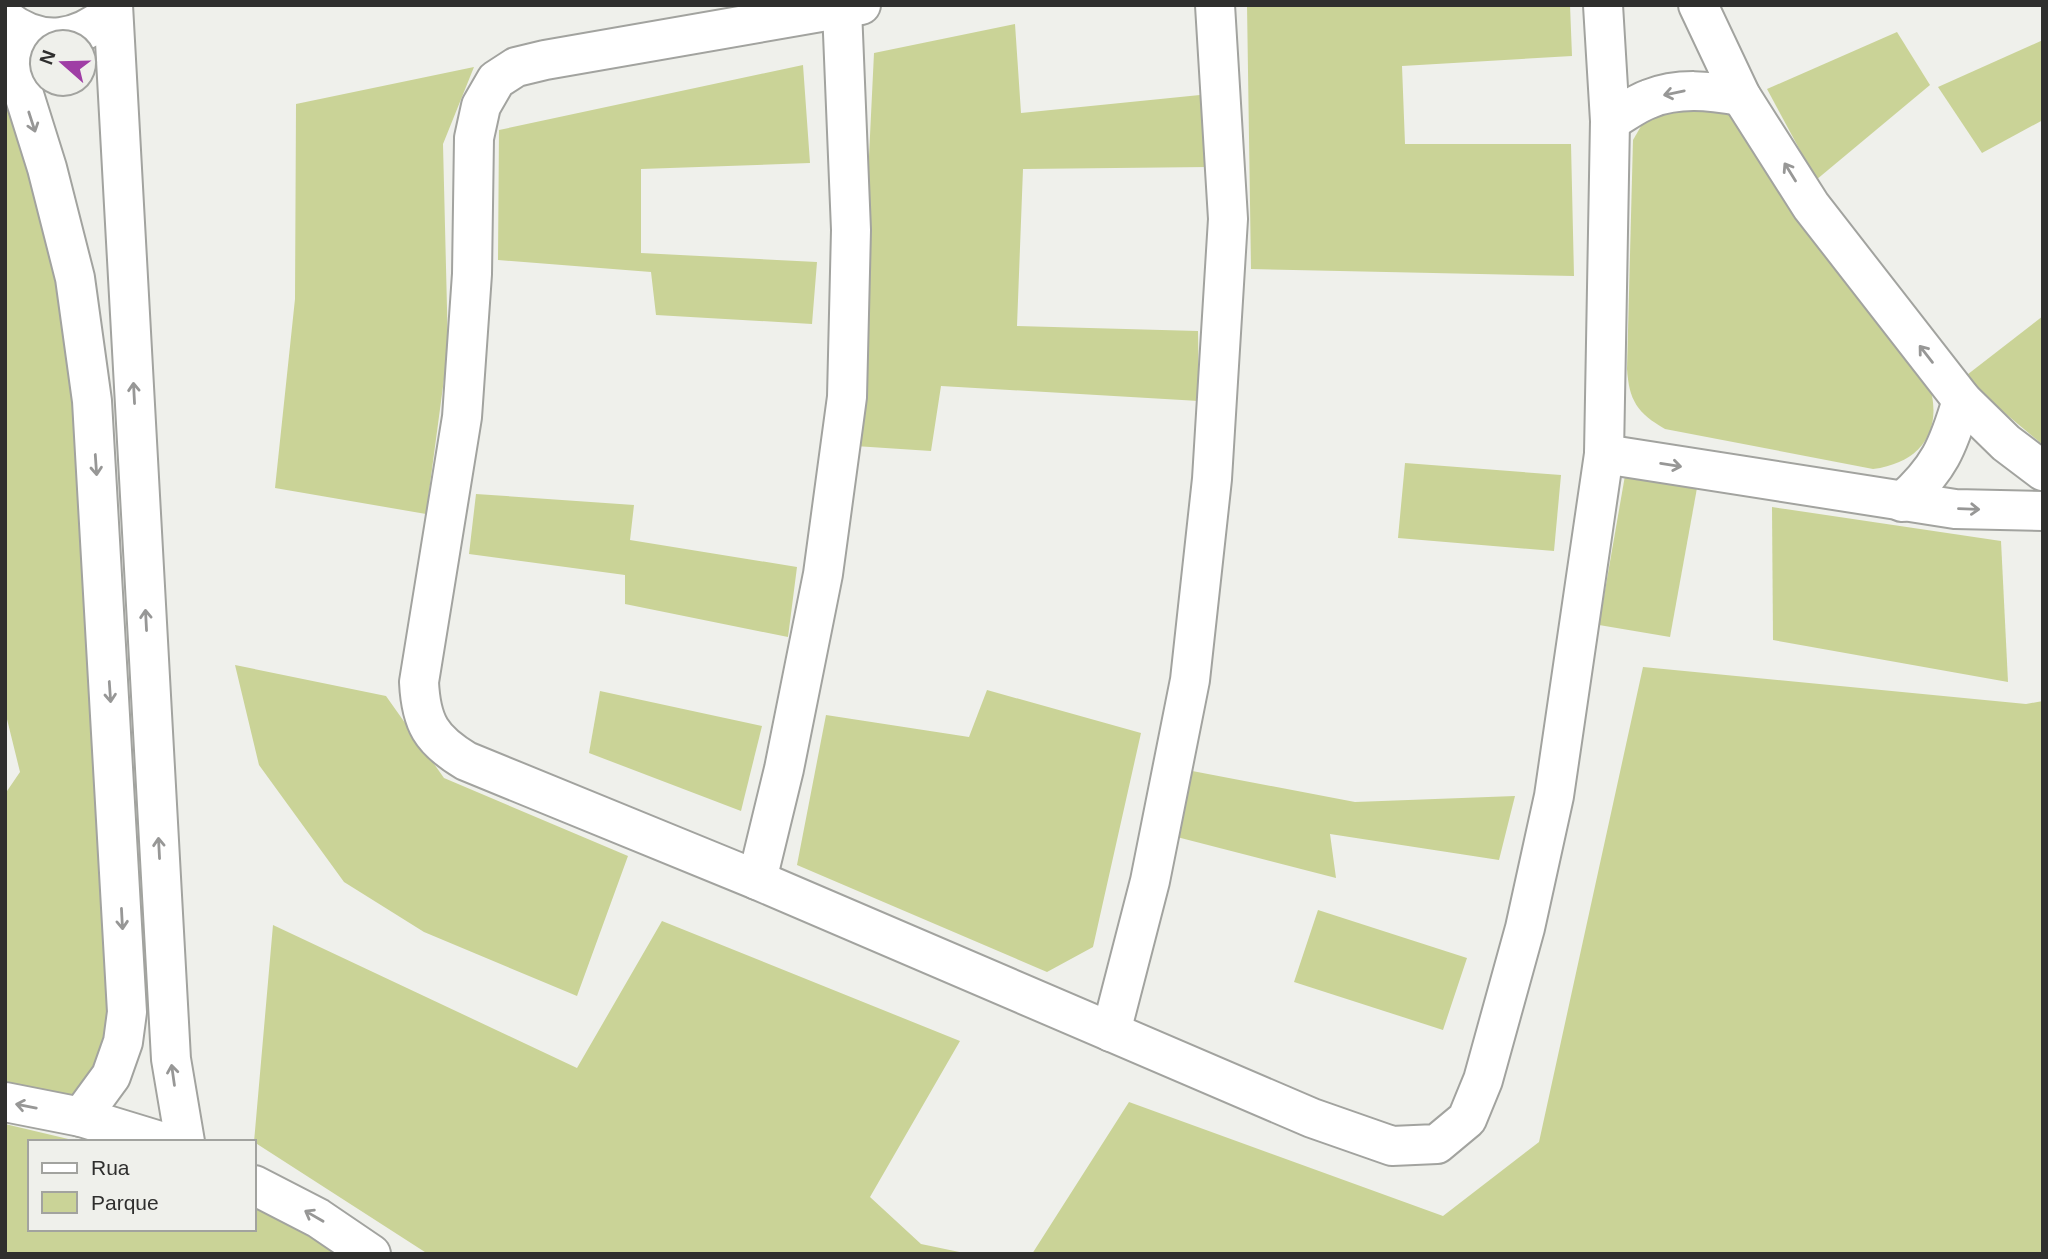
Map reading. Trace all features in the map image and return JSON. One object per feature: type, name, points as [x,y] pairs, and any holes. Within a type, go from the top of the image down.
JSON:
[{"type":"street","points":[[1111,1032],[1150,881],[1189,680],[1212,479],[1228,219],[1215,5]]},
{"type":"street","points":[[757,880],[785,769],[821,587],[847,397],[852,7],[545,60],[516,67],[495,80],[481,106],[474,138],[472,274],[462,417],[419,682],[420,706],[430,732],[444,748],[466,761],[757,880],[1322,1122],[1392,1146],[1437,1144],[1467,1119],[1483,1080],[1525,928],[1554,796],[1604,454],[1610,121],[1603,5]]},
{"type":"street","points":[[1698,5],[1741,96],[1811,206],[1962,400],[2006,443],[2043,471]]},
{"type":"street","points":[[5,19],[17,28],[37,36],[57,38],[79,34],[97,25],[113,8]]},
{"type":"street","points":[[113,8],[170,1059],[185,1140]]},
{"type":"street","points":[[5,34],[47,168],[75,278],[92,401],[127,1012],[123,1042],[111,1076],[80,1116]]},
{"type":"street","points":[[1610,121],[1648,99],[1682,90],[1706,90],[1741,96]]},
{"type":"street","points":[[1902,502],[1924,482],[1940,461],[1962,400]]},
{"type":"street","points":[[1604,454],[1955,509],[2043,511]]},
{"type":"street","points":[[5,1102],[80,1116],[157,1140]]},
{"type":"street","points":[[256,1186],[317,1218],[371,1254]]},
{"type":"green space","points":[[1247,5],[1570,5],[1572,56],[1402,66],[1405,144],[1571,144],[1574,276],[1251,269]]},
{"type":"green space","points":[[1015,24],[1021,113],[1200,95],[1208,167],[1023,169],[1017,326],[1198,331],[1199,401],[941,386],[931,451],[855,446],[874,53]]},
{"type":"green space","points":[[1897,32],[1930,85],[1816,180],[1767,89]]},
{"type":"green space","points":[[5,34],[75,278],[127,1012],[81,1117],[5,1102],[5,794],[20,772],[5,711]]},
{"type":"green space","points":[[2043,40],[2043,120],[1982,153],[1938,87]]},
{"type":"green space","points":[[803,65],[810,163],[641,169],[641,253],[817,262],[812,324],[656,315],[651,272],[498,260],[499,130]]},
{"type":"green space","points":[[474,67],[443,144],[448,349],[426,514],[275,488],[295,299],[296,104]]},
{"type":"green space","points":[[1703,99],[1740,119],[1927,378],[1932,395],[1932,426],[1918,450],[1906,459],[1873,469],[1665,429],[1636,405],[1627,369],[1633,140],[1644,121]]},
{"type":"green space","points":[[2043,316],[2043,445],[1963,378]]},
{"type":"green space","points":[[1405,463],[1561,475],[1554,551],[1398,538]]},
{"type":"green space","points":[[1627,464],[1699,477],[1670,637],[1599,625]]},
{"type":"green space","points":[[476,494],[634,505],[630,540],[797,567],[788,637],[625,604],[625,575],[469,554]]},
{"type":"green space","points":[[1772,507],[2001,541],[2008,682],[1773,640]]},
{"type":"green space","points":[[235,665],[386,696],[444,778],[628,856],[577,996],[424,932],[344,882],[259,765]]},
{"type":"green space","points":[[1643,667],[2026,704],[2043,701],[2043,1254],[1032,1254],[1129,1102],[1443,1216],[1539,1142]]},
{"type":"green space","points":[[987,690],[1141,733],[1093,947],[1047,972],[797,865],[826,715],[969,737]]},
{"type":"green space","points":[[600,691],[762,726],[741,811],[589,753]]},
{"type":"green space","points":[[1187,770],[1355,802],[1515,796],[1499,860],[1330,834],[1336,878],[1173,836]]},
{"type":"green space","points":[[1318,910],[1467,958],[1443,1030],[1294,982]]},
{"type":"green space","points":[[662,921],[960,1041],[870,1197],[921,1244],[969,1254],[428,1254],[254,1140],[273,925],[577,1068]]},
{"type":"green space","points":[[5,1124],[73,1140],[28,1140],[28,1231],[256,1231],[256,1207],[341,1254],[5,1254]]}]
